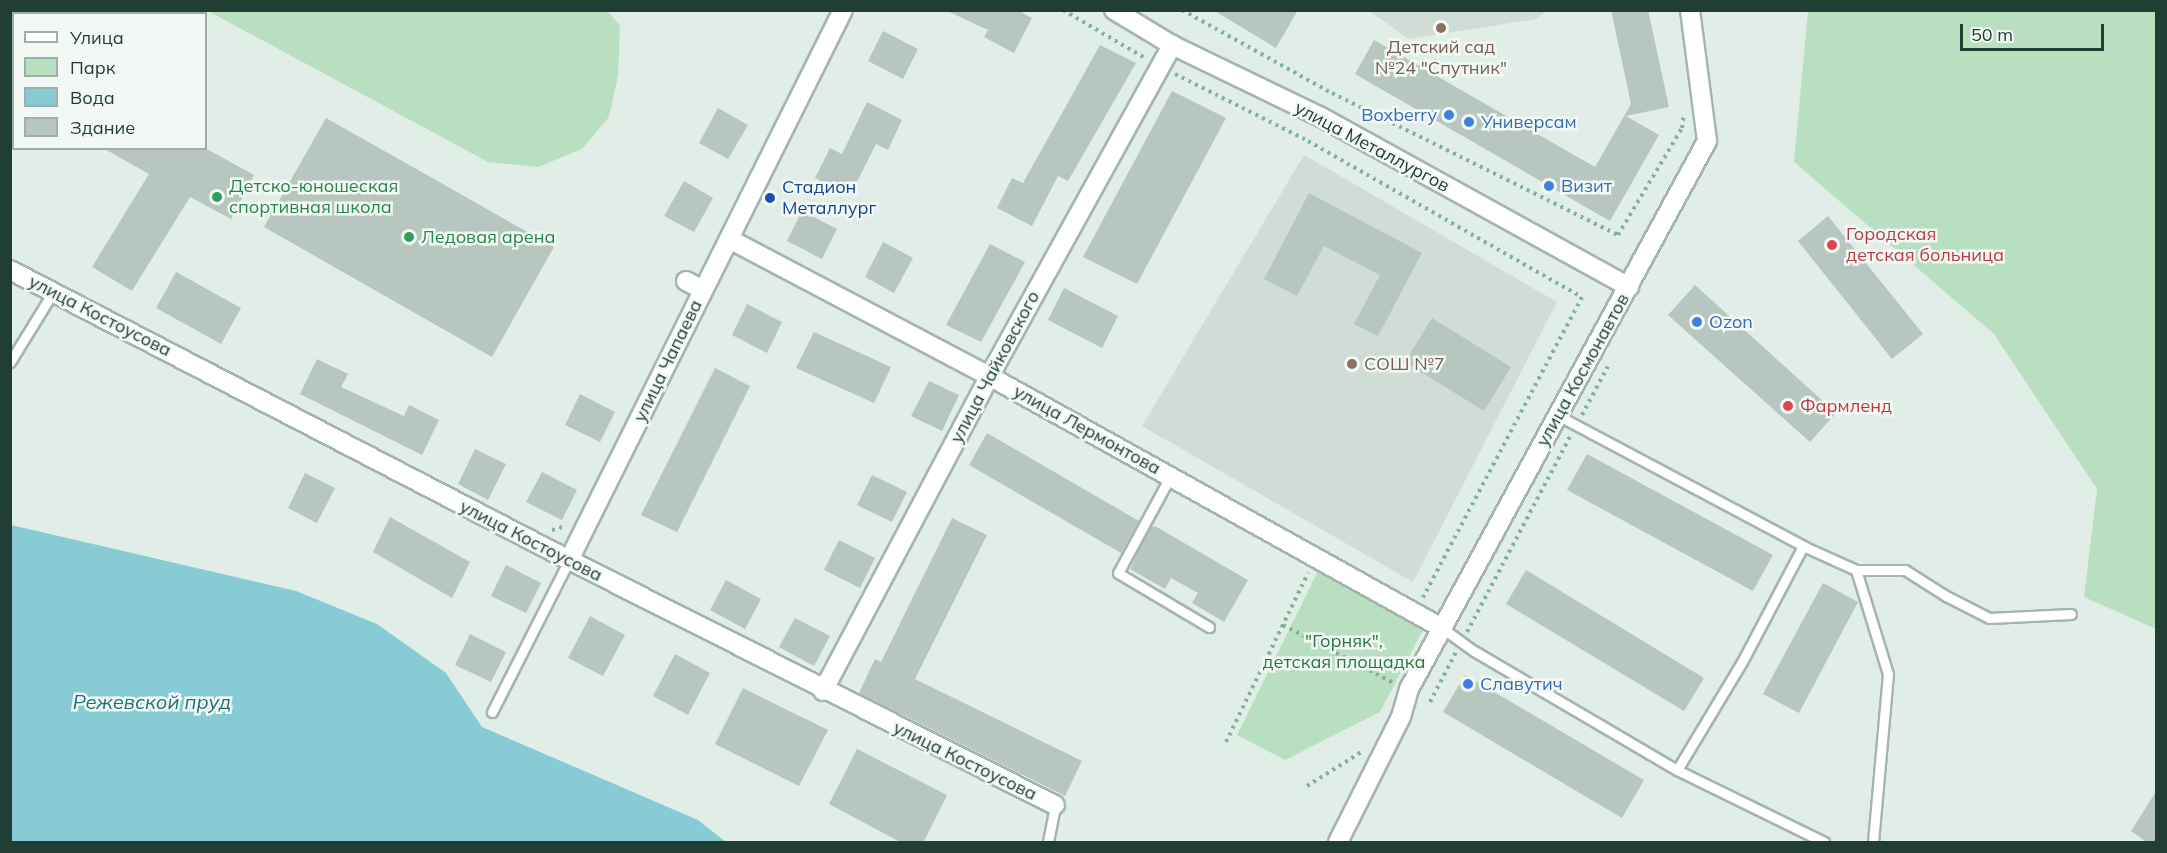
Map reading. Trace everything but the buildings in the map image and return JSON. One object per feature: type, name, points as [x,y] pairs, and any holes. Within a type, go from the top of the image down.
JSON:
[{"type":"street","name":"улица Чапаева","points":[[569,560],[843,10]]},
{"type":"street","name":"улица Металлургов","points":[[1114,10],[1172,45],[1321,117],[1629,287]]},
{"type":"street","name":"улица Космонавтов","points":[[1338,843],[1401,717],[1409,689],[1707,141],[1690,10]]},
{"type":"street","name":"улица Чайковского","points":[[824,691],[989,376],[1172,45]]},
{"type":"street","name":"улица Лермонтова","points":[[729,239],[1171,475],[1442,628]]},
{"type":"street","name":"улица Костоусова","points":[[10,270],[824,691],[1056,805]]},
{"type":"street","points":[[686,281],[703,290]]},
{"type":"lane","points":[[10,362],[53,292]]},
{"type":"lane","points":[[1557,415],[1803,546],[1856,570],[1905,570],[1989,618],[2072,614]]},
{"type":"lane","points":[[1171,475],[1118,573],[1209,627]]},
{"type":"lane","points":[[1677,770],[1743,660],[1803,546]]},
{"type":"lane","name":"улица Чапаева","points":[[492,712],[569,560]]},
{"type":"lane","points":[[1856,570],[1888,674],[1873,843]]},
{"type":"lane","points":[[1442,628],[1677,770],[1824,843]]},
{"type":"lane","points":[[1048,843],[1056,805]]},
{"type":"path","points":[[1063,10],[1160,67],[1308,141],[1582,297],[1421,601]]},
{"type":"path","points":[[1182,10],[1332,93],[1618,235],[1682,128],[1686,105]]},
{"type":"path","points":[[1430,702],[1611,361]]},
{"type":"path","points":[[1226,742],[1310,570]]},
{"type":"path","points":[[1283,625],[1395,683]]},
{"type":"path","points":[[1307,786],[1365,750]]},
{"type":"shaded area","name":"Детский сад №24 \"Спутник\"","points":[[1369,11],[1546,11],[1536,19],[1409,39]]},
{"type":"shaded area","name":"СОШ №7","points":[[1304,155],[1557,302],[1413,582],[1142,426]]},
{"type":"green space","points":[[208,11],[608,11],[620,26],[618,76],[609,117],[582,149],[538,167],[488,162]]},
{"type":"green space","points":[[1808,11],[2156,11],[2156,629],[2084,597],[2097,489],[1994,334],[1794,162]]},
{"type":"green space","name":"\"Горняк\", детская площадка","points":[[1318,571],[1425,626],[1380,712],[1285,760],[1237,735]]},
{"type":"water","name":"Режевской пруд","points":[[11,525],[296,591],[377,624],[446,673],[482,727],[698,820],[726,842],[11,842]]},
{"type":"place","name":"Детский сад №24 \"Спутник\"","points":[[1441,28]]},
{"type":"place","name":"Boxberry","points":[[1449,115]]},
{"type":"place","name":"Универсам","points":[[1469,122]]},
{"type":"place","name":"Визит","points":[[1549,186]]},
{"type":"place","name":"Детско-юношеская спортивная школа","points":[[217,197]]},
{"type":"place","name":"Стадион Металлург","points":[[770,198]]},
{"type":"place","name":"Ледовая арена","points":[[409,237]]},
{"type":"place","name":"Городская детская больница","points":[[1832,245]]},
{"type":"place","name":"Ozon","points":[[1697,322]]},
{"type":"place","name":"СОШ №7","points":[[1352,364]]},
{"type":"place","name":"Фармленд","points":[[1788,406]]},
{"type":"place","name":"Славутич","points":[[1468,684]]}]
